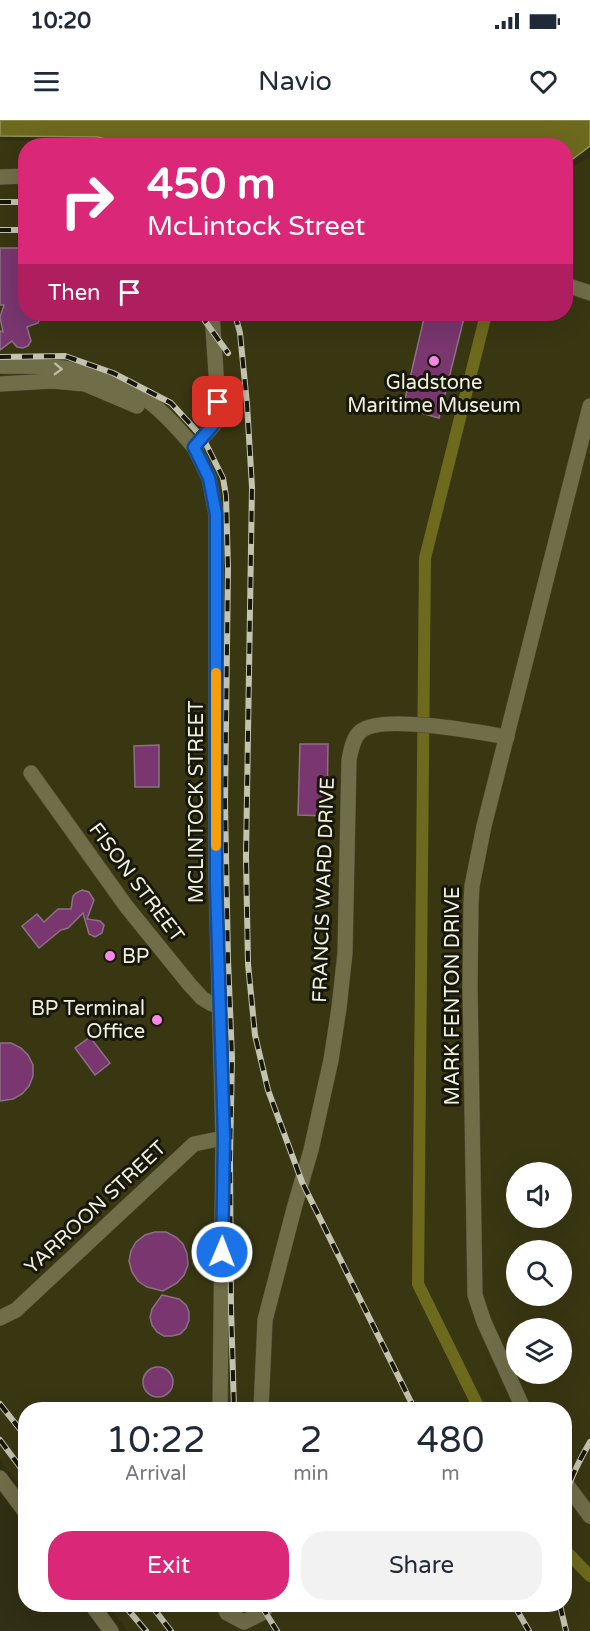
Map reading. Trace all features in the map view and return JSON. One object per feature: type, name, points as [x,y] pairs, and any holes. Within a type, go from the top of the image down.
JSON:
[{"type":"street","points":[[0,177],[18,176]]},
{"type":"street","points":[[573,287],[590,293]]},
{"type":"street","points":[[194,447],[213,425],[218,402],[212,321]]},
{"type":"street","points":[[0,366],[72,369],[90,373],[147,400],[177,427]]},
{"type":"street","points":[[0,384],[52,381],[85,384],[136,405],[177,427]]},
{"type":"street","name":"MARK FENTON DRIVE","points":[[520,1402],[499,1359],[475,1295],[470,987],[472,886],[484,826],[590,406]]},
{"type":"street","name":"MCLINTOCK STREET","points":[[177,427],[194,447],[209,478],[216,514],[216,884],[224,1138],[220,1402]]},
{"type":"street","name":"FRANCIS WARD DRIVE","points":[[261,1402],[265,1320],[311,1150],[331,1060],[339,1008],[345,953],[349,760],[352,746],[361,730],[374,725],[456,728],[507,737]]},
{"type":"street","name":"FISON STREET","points":[[31,772],[126,906],[202,998],[220,1007]]},
{"type":"street","name":"YARROON STREET","points":[[0,1318],[16,1310],[194,1144],[224,1138]]},
{"type":"street","points":[[0,1478],[18,1502]]},
{"type":"street","points":[[572,1492],[590,1516]]},
{"type":"street","points":[[97,1612],[111,1631]]},
{"type":"street","points":[[227,1612],[244,1622],[263,1612]]},
{"type":"shaded area","points":[[0,120],[590,120],[590,146],[573,159],[573,138],[0,136]]},
{"type":"shaded area","points":[[0,141],[18,141],[18,321],[573,321],[573,168],[575,165],[590,158],[590,1631],[127,1631],[113,1612],[572,1612],[572,1402],[18,1402],[18,1483],[0,1459]]},
{"type":"building","points":[[0,248],[18,248],[18,321],[39,321],[27,327],[31,341],[28,346],[17,347],[12,341],[0,350],[0,331],[3,332],[0,317],[4,305],[0,305]]},
{"type":"building","name":"Gladstone Maritime Museum","points":[[423,321],[463,321],[439,418],[403,408]]},
{"type":"building","points":[[300,744],[328,744],[327,816],[298,815]]},
{"type":"building","points":[[159,745],[159,787],[135,787],[134,746]]},
{"type":"building","points":[[82,890],[89,892],[94,900],[87,919],[100,921],[104,925],[102,933],[95,937],[89,934],[83,913],[68,928],[61,930],[39,948],[22,926],[37,914],[44,922],[58,909],[71,909],[73,896]]},
{"type":"building","points":[[90,1037],[110,1063],[95,1075],[75,1048]]},
{"type":"building","points":[[0,1043],[11,1043],[28,1055],[33,1065],[33,1076],[29,1086],[22,1094],[13,1099],[0,1101]]},
{"type":"building","points":[[166,1232],[176,1237],[183,1244],[187,1254],[188,1265],[184,1275],[177,1283],[163,1291],[147,1287],[138,1281],[129,1261],[136,1242],[145,1235]]},
{"type":"building","points":[[162,1295],[179,1299],[186,1305],[189,1320],[186,1328],[180,1334],[164,1336],[152,1325],[150,1317],[152,1309]]},
{"type":"building","points":[[158,1367],[169,1371],[173,1382],[169,1393],[158,1397],[147,1393],[143,1382],[147,1371]]},
{"type":"waterway","points":[[476,1402],[418,1284],[425,558],[484,321]]},
{"type":"waterway","points":[[572,1557],[590,1576]]},
{"type":"railway","points":[[0,202],[18,202]]},
{"type":"railway","points":[[0,230],[18,230]]},
{"type":"railway","points":[[205,321],[228,353]]},
{"type":"railway","points":[[237,321],[247,404],[252,487],[246,857],[248,964],[255,1035],[268,1090],[302,1182],[411,1402]]},
{"type":"railway","points":[[0,357],[65,356],[113,373],[171,403],[203,438],[223,478],[226,496],[228,568],[225,803],[232,1057],[230,1158],[234,1402]]},
{"type":"railway","points":[[0,1404],[18,1427]]},
{"type":"railway","points":[[0,1440],[18,1464]]},
{"type":"railway","points":[[572,1478],[590,1442]]},
{"type":"railway","points":[[130,1612],[146,1631]]},
{"type":"railway","points":[[156,1612],[171,1631]]},
{"type":"railway","points":[[265,1612],[277,1631]]},
{"type":"railway","points":[[518,1612],[529,1631]]},
{"type":"railway","points":[[562,1612],[566,1631]]},
{"type":"slow traffic","points":[[216,673],[216,846]]},
{"type":"place","name":"Gladstone Maritime Museum","points":[[434,361]]},
{"type":"place","name":"BP","points":[[110,956]]},
{"type":"place","name":"BP Terminal Office","points":[[157,1020]]},
{"type":"route","points":[[218,402],[213,425],[194,447],[209,478],[216,514],[216,884],[224,1138],[222,1252]]}]
